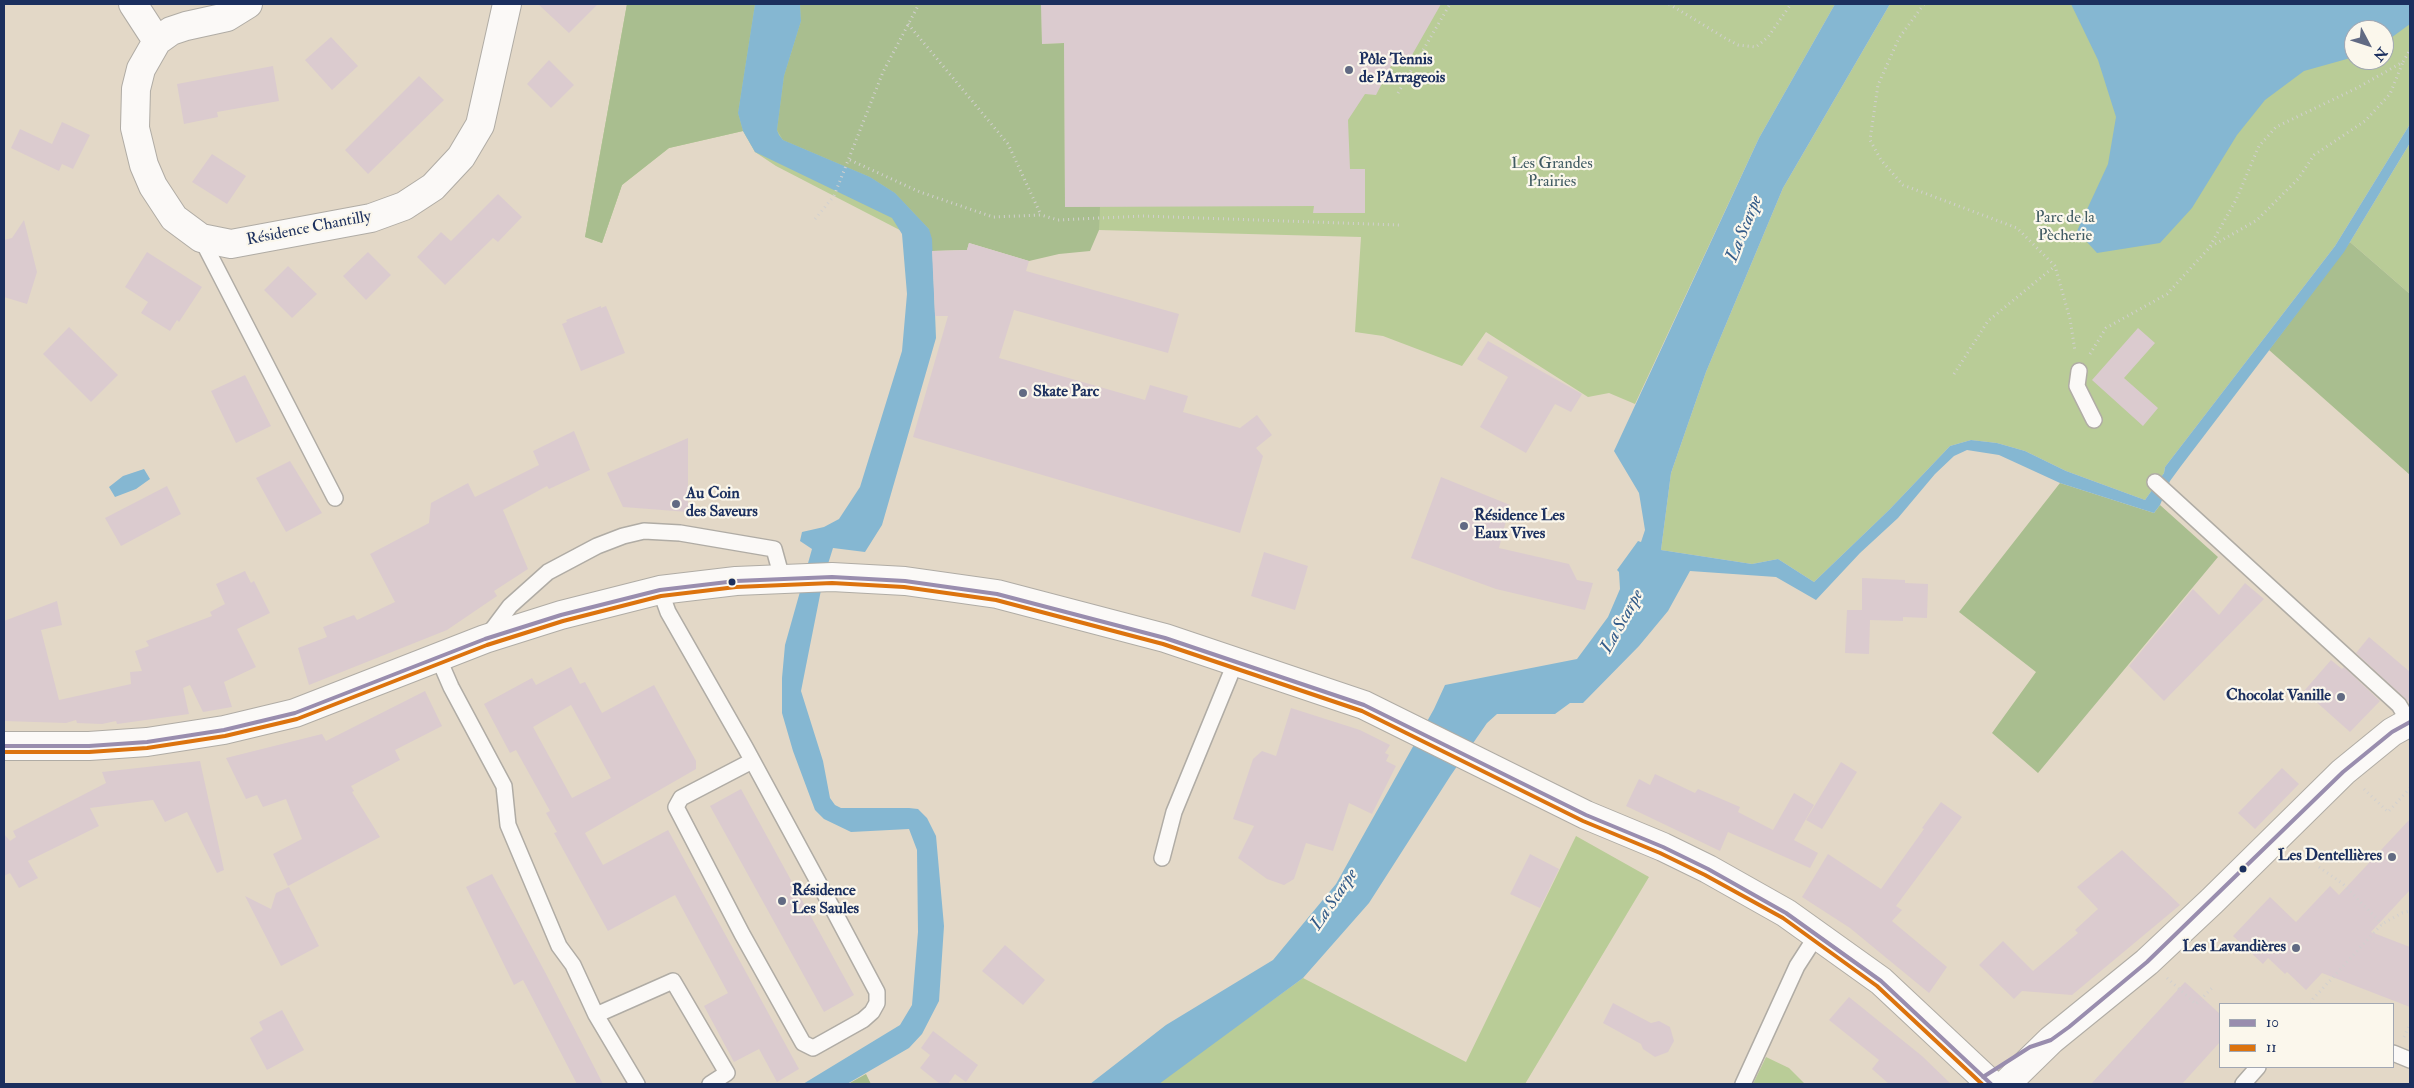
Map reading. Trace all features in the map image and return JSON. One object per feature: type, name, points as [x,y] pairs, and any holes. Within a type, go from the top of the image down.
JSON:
[{"type":"main road","points":[[133,4],[157,40],[171,31],[186,26],[227,17],[248,4]]},
{"type":"main road","name":"Résidence Chantilly","points":[[157,40],[141,68],[136,88],[135,128],[138,146],[147,172],[162,201],[174,218],[201,238],[231,244],[371,218],[404,206],[419,198],[433,187],[461,156],[480,125],[507,4]]},
{"type":"main road","points":[[4,746],[89,746],[146,742],[224,730],[295,714],[485,639],[561,615],[660,590],[711,583],[832,577],[905,581],[997,594],[1165,638],[1364,705],[1414,728],[1586,815],[1663,847],[1708,869],[1755,894],[1881,981],[1993,1082],[2030,1047],[2051,1040],[2147,962],[2212,902],[2343,772],[2392,732],[2410,722]]},
{"type":"lane","points":[[201,238],[335,498]]},
{"type":"lane","points":[[2079,371],[2077,386],[2094,420]]},
{"type":"lane","points":[[2156,482],[2399,705],[2410,722]]},
{"type":"lane","points":[[485,639],[510,606],[548,572],[575,557],[623,536],[644,532],[672,532],[774,549],[792,578]]},
{"type":"lane","points":[[660,590],[672,620],[752,761],[877,992],[877,1002],[872,1012],[863,1020],[813,1048],[803,1043],[742,934],[676,808],[682,798],[752,761]]},
{"type":"lane","points":[[438,657],[451,687],[504,786],[508,825],[559,946],[573,965],[596,1015],[637,1084]]},
{"type":"lane","points":[[1162,858],[1174,812],[1236,661]]},
{"type":"lane","points":[[1743,1084],[1796,966],[1817,935]]},
{"type":"lane","points":[[596,1015],[673,980],[727,1073],[710,1084]]},
{"type":"lane","points":[[2394,1053],[2410,1060]]},
{"type":"lane","points":[[2243,1084],[2257,1068]]},
{"type":"path","points":[[815,219],[834,196],[884,72],[919,4]]},
{"type":"path","points":[[1398,92],[1450,4]]},
{"type":"path","points":[[1668,4],[1738,44],[1756,47],[1768,37],[1791,4]]},
{"type":"path","points":[[1924,4],[1900,38],[1878,85],[1870,140],[1881,160],[1903,185],[2017,228],[2056,266],[2070,319],[2079,371]]},
{"type":"path","points":[[908,24],[1008,144],[1041,215]]},
{"type":"path","points":[[2210,247],[2257,220],[2298,179],[2314,155],[2365,121],[2390,94],[2410,50]]},
{"type":"path","points":[[2079,371],[2106,328],[2167,294],[2210,247],[2236,200],[2259,146],[2276,127],[2357,88],[2403,62]]},
{"type":"path","points":[[850,160],[920,192],[992,216],[1041,215],[1058,220],[1143,216],[1399,225]]},
{"type":"path","points":[[1954,374],[1988,321],[2056,266]]},
{"type":"path","points":[[2367,792],[2388,812],[2410,788]]},
{"type":"path","points":[[2319,867],[2343,884],[2382,924]]},
{"type":"path","points":[[2311,1003],[2312,999],[2382,924],[2402,913],[2410,911]]},
{"type":"path","points":[[2167,978],[2196,1004],[2214,986]]},
{"type":"green space","name":"Les Grandes Prairies","points":[[627,4],[1835,4],[1759,138],[1635,404],[1609,393],[1588,397],[1486,332],[1462,366],[1383,336],[1355,332],[1361,237],[1099,230],[921,241],[776,166],[755,152],[743,131],[669,148],[622,185],[602,243],[585,237]]},
{"type":"green space","points":[[627,4],[755,4],[738,113],[743,131],[669,148],[622,185],[602,243],[585,237]]},
{"type":"green space","points":[[800,4],[1041,4],[1042,44],[1064,43],[1065,207],[1100,207],[1099,230],[1090,251],[1059,254],[1029,261],[969,243],[967,250],[932,251],[929,229],[895,193],[870,177],[783,140],[777,130],[784,76],[801,21]]},
{"type":"green space","name":"Parc de la Pècherie","points":[[1890,4],[2410,4],[2410,124],[2335,246],[2165,467],[2164,473],[2145,500],[2066,471],[2025,451],[1997,443],[1971,440],[1950,446],[1889,510],[1814,582],[1778,559],[1752,564],[1661,550],[1671,473],[1706,372],[1783,188]]},
{"type":"green space","points":[[2410,143],[2410,294],[2350,242]]},
{"type":"green space","points":[[2350,242],[2410,294],[2410,475],[2269,350]]},
{"type":"green space","points":[[2060,483],[2154,513],[2160,505],[2218,557],[2038,773],[1992,733],[2036,672],[1959,612]]},
{"type":"green space","points":[[1576,836],[1649,877],[1525,1084],[1124,1084],[1164,1055],[1252,1015],[1303,978],[1466,1062]]},
{"type":"green space","points":[[1766,1057],[1789,1068],[1805,1084],[1753,1084]]},
{"type":"green space","points":[[866,1074],[871,1084],[848,1084]]},
{"type":"water","points":[[755,4],[800,4],[801,21],[784,76],[777,130],[779,135],[783,140],[870,177],[895,193],[929,229],[932,239],[936,338],[882,525],[865,552],[833,548],[823,580],[801,691],[823,761],[830,798],[835,805],[841,808],[918,809],[927,818],[936,836],[944,926],[939,1001],[922,1034],[909,1048],[847,1084],[803,1084],[900,1025],[912,1005],[918,932],[917,850],[909,829],[851,832],[824,819],[815,810],[793,751],[782,713],[782,678],[785,645],[812,549],[800,541],[802,532],[824,527],[839,519],[860,487],[902,351],[907,294],[902,234],[892,218],[755,152],[743,131],[738,113]]},
{"type":"water","name":"La Scarpe","points":[[1835,4],[1890,4],[1783,188],[1706,372],[1671,473],[1661,550],[1752,564],[1778,559],[1814,582],[1889,510],[1950,446],[1971,440],[1997,443],[2025,451],[2066,471],[2145,500],[2164,473],[2165,467],[2335,246],[2410,124],[2410,143],[2344,252],[2170,481],[2160,505],[2154,513],[2060,483],[1999,455],[1967,450],[1954,456],[1935,474],[1898,518],[1860,553],[1816,600],[1776,577],[1690,571],[1668,611],[1639,646],[1583,703],[1570,703],[1555,714],[1497,714],[1487,723],[1451,775],[1369,903],[1303,978],[1159,1084],[1090,1084],[1166,1025],[1273,960],[1336,884],[1434,709],[1445,685],[1577,659],[1608,617],[1620,589],[1619,572],[1617,570],[1638,541],[1641,542],[1645,530],[1639,493],[1614,451],[1759,138]]},
{"type":"water","points":[[2071,4],[2410,4],[2410,24],[2394,36],[2394,20],[2344,20],[2344,60],[2304,71],[2265,100],[2237,135],[2192,208],[2160,243],[2097,253],[2077,231],[2108,164],[2116,117],[2098,60]]},
{"type":"water","points":[[144,469],[150,479],[136,489],[115,497],[109,487],[123,476]]},
{"type":"building","points":[[538,4],[598,4],[569,33]]},
{"type":"building","points":[[1041,4],[1441,4],[1412,55],[1396,56],[1376,95],[1365,94],[1348,120],[1350,169],[1365,169],[1365,213],[1313,213],[1314,206],[1065,207],[1064,43],[1042,44]]},
{"type":"building","points":[[331,37],[358,66],[332,90],[305,60]]},
{"type":"building","points":[[549,60],[574,85],[551,108],[527,84]]},
{"type":"building","points":[[273,66],[279,101],[217,112],[218,117],[184,124],[177,84]]},
{"type":"building","points":[[419,76],[444,100],[368,174],[345,150]]},
{"type":"building","points":[[62,122],[90,135],[73,169],[62,164],[59,171],[11,148],[20,129],[52,144]]},
{"type":"building","points":[[212,154],[246,176],[227,204],[192,182]]},
{"type":"building","points":[[498,194],[522,217],[498,242],[493,238],[445,285],[417,257],[441,232],[451,241]]},
{"type":"building","points":[[24,220],[37,272],[27,304],[4,297],[4,240],[12,238]]},
{"type":"building","name":"Skate Parc","points":[[969,243],[1029,261],[1026,271],[1179,314],[1168,353],[1014,310],[999,358],[1145,400],[1150,385],[1188,396],[1183,412],[1240,428],[1257,415],[1272,435],[1256,448],[1263,456],[1240,533],[913,437],[948,316],[935,316],[932,251],[967,250]]},
{"type":"building","points":[[147,252],[202,287],[179,322],[177,320],[170,331],[141,313],[148,302],[125,287]]},
{"type":"building","points":[[368,252],[391,275],[366,300],[343,276]]},
{"type":"building","points":[[288,266],[317,294],[292,318],[264,290]]},
{"type":"building","points":[[601,306],[601,308],[606,306],[625,353],[581,371],[562,324],[567,322],[566,320]]},
{"type":"building","points":[[69,327],[118,375],[91,402],[43,354]]},
{"type":"building","points":[[2138,328],[2155,343],[2124,378],[2158,408],[2143,426],[2092,380]]},
{"type":"building","points":[[1488,341],[1582,394],[1571,412],[1555,404],[1526,453],[1480,427],[1508,377],[1477,359]]},
{"type":"building","points":[[245,375],[271,426],[236,443],[211,391]]},
{"type":"building","points":[[574,431],[590,470],[549,489],[547,486],[503,510],[528,569],[494,591],[497,596],[447,630],[309,685],[298,648],[327,637],[323,627],[354,615],[357,620],[395,602],[370,554],[429,523],[431,503],[468,483],[475,497],[539,465],[533,451]]},
{"type":"building","points":[[688,438],[688,512],[623,507],[607,473]]},
{"type":"building","points":[[290,461],[322,513],[286,532],[256,478]]},
{"type":"building","name":"Résidence Les Eaux Vives","points":[[1441,477],[1510,505],[1499,548],[1569,564],[1577,580],[1593,583],[1585,610],[1496,589],[1411,558]]},
{"type":"building","points":[[167,486],[181,514],[121,546],[105,518]]},
{"type":"building","points":[[1264,552],[1308,566],[1295,610],[1251,596]]},
{"type":"building","points":[[245,571],[251,583],[254,581],[270,613],[237,629],[256,667],[224,682],[232,707],[203,712],[190,685],[183,688],[189,714],[117,724],[116,721],[102,724],[77,723],[76,720],[66,723],[4,721],[4,621],[57,601],[62,625],[41,630],[59,700],[131,684],[130,672],[142,671],[135,651],[149,646],[146,641],[212,616],[210,612],[225,604],[216,584]]},
{"type":"building","points":[[1862,578],[1905,580],[1905,583],[1928,584],[1927,618],[1903,617],[1903,621],[1870,620],[1869,654],[1845,653],[1847,610],[1862,610]]},
{"type":"building","points":[[2245,583],[2264,599],[2164,701],[2129,666],[2193,589],[2219,615]]},
{"type":"building","points":[[2369,637],[2410,672],[2410,703],[2356,653]]},
{"type":"building","name":"Chocolat Vanille","points":[[2331,660],[2342,669],[2344,667],[2380,701],[2350,732],[2304,691]]},
{"type":"building","points":[[571,667],[580,684],[585,682],[602,713],[654,685],[696,761],[696,769],[585,833],[603,865],[668,830],[799,1069],[777,1082],[759,1049],[734,1062],[704,1006],[728,993],[675,895],[608,931],[554,833],[557,832],[546,813],[550,811],[516,750],[510,753],[484,704],[532,678],[536,685]],"holes":[[[571,705],[611,778],[572,798],[533,727]]]},
{"type":"building","points":[[425,691],[442,726],[395,750],[400,760],[351,786],[354,791],[352,792],[380,837],[288,886],[273,854],[302,839],[286,799],[263,807],[257,795],[246,799],[226,758],[322,734],[326,741]]},
{"type":"building","points":[[1291,708],[1360,730],[1390,745],[1385,753],[1389,755],[1386,761],[1396,766],[1372,814],[1349,803],[1333,851],[1306,843],[1294,879],[1284,885],[1267,879],[1238,858],[1254,826],[1233,819],[1253,759],[1262,751],[1276,756]]},
{"type":"building","points":[[200,761],[224,870],[217,873],[187,812],[165,822],[153,800],[90,808],[99,826],[28,861],[38,878],[19,888],[10,873],[4,876],[4,834],[10,841],[16,837],[13,831],[106,783],[102,772]]},
{"type":"building","points":[[1841,762],[1857,772],[1822,829],[1806,820]]},
{"type":"building","points":[[2282,768],[2299,784],[2255,829],[2238,813]]},
{"type":"building","points":[[1655,774],[1695,793],[1698,789],[1740,807],[1738,812],[1773,830],[1794,793],[1814,805],[1794,840],[1818,853],[1810,868],[1728,832],[1720,851],[1626,806],[1639,779],[1650,785]]},
{"type":"building","name":"Résidence Les Saules","points":[[741,789],[854,995],[824,1012],[710,806]]},
{"type":"building","points":[[1941,802],[1962,817],[1896,906],[1902,910],[1892,921],[1947,967],[1929,993],[1850,928],[1802,897],[1828,854],[1881,889]]},
{"type":"building","points":[[2410,819],[2410,890],[2371,932],[2410,947],[2410,1007],[2322,973],[2306,990],[2287,972],[2285,974],[2268,958],[2263,964],[2233,936],[2270,897],[2296,922],[2330,886],[2339,895]]},
{"type":"building","points":[[2122,850],[2180,905],[2072,995],[2022,991],[2014,999],[1979,965],[2003,941],[2033,971],[2078,933],[2075,930],[2098,909],[2077,887]]},
{"type":"building","points":[[1530,854],[1559,869],[1540,908],[1510,894]]},
{"type":"building","points":[[492,874],[603,1084],[577,1084],[523,980],[514,985],[466,887]]},
{"type":"building","points":[[289,887],[319,946],[281,966],[245,896],[271,909],[276,893]]},
{"type":"building","points":[[1005,945],[1045,980],[1023,1005],[982,971]]},
{"type":"building","points":[[2185,982],[2219,1013],[2219,1043],[2182,1084],[2091,1084]]},
{"type":"building","points":[[1849,997],[1922,1056],[1951,1084],[1889,1084],[1872,1069],[1879,1060],[1829,1020]]},
{"type":"building","points":[[1613,1003],[1651,1023],[1659,1021],[1670,1027],[1674,1041],[1668,1052],[1655,1057],[1643,1049],[1641,1044],[1603,1023]]},
{"type":"building","points":[[282,1010],[304,1050],[267,1070],[250,1038],[263,1030],[259,1022]]},
{"type":"building","points":[[933,1031],[978,1065],[966,1082],[955,1074],[948,1084],[940,1084],[920,1068],[930,1055],[921,1048]]},
{"type":"transit line","name":"10","points":[[4,746],[89,746],[147,742],[224,730],[295,713],[485,639],[561,615],[660,590],[736,581],[832,577],[905,581],[997,594],[1165,638],[1364,705],[1586,815],[1663,847],[1708,869],[1786,913],[1881,981],[1991,1084]]},
{"type":"transit line","name":"11","points":[[4,752],[89,752],[147,748],[225,736],[297,719],[487,645],[563,621],[661,596],[736,587],[832,583],[904,587],[996,600],[1163,644],[1362,711],[1583,821],[1660,853],[1705,875],[1783,918],[1877,986],[1982,1084]]},
{"type":"transit line","name":"10","points":[[1983,1077],[2030,1047],[2051,1040],[2069,1027],[2147,962],[2343,772],[2392,732],[2410,722]]},
{"type":"place","name":"Pôle Tennis de l'Arrageois","points":[[1349,70]]},
{"type":"place","name":"Skate Parc","points":[[1023,393]]},
{"type":"place","name":"Au Coin des Saveurs","points":[[676,504]]},
{"type":"place","name":"Résidence Les Eaux Vives","points":[[1464,526]]},
{"type":"place","name":"Chocolat Vanille","points":[[2341,697]]},
{"type":"place","name":"Les Dentellières","points":[[2392,857]]},
{"type":"place","name":"Résidence Les Saules","points":[[782,901]]},
{"type":"place","name":"Les Lavandières","points":[[2296,948]]}]
